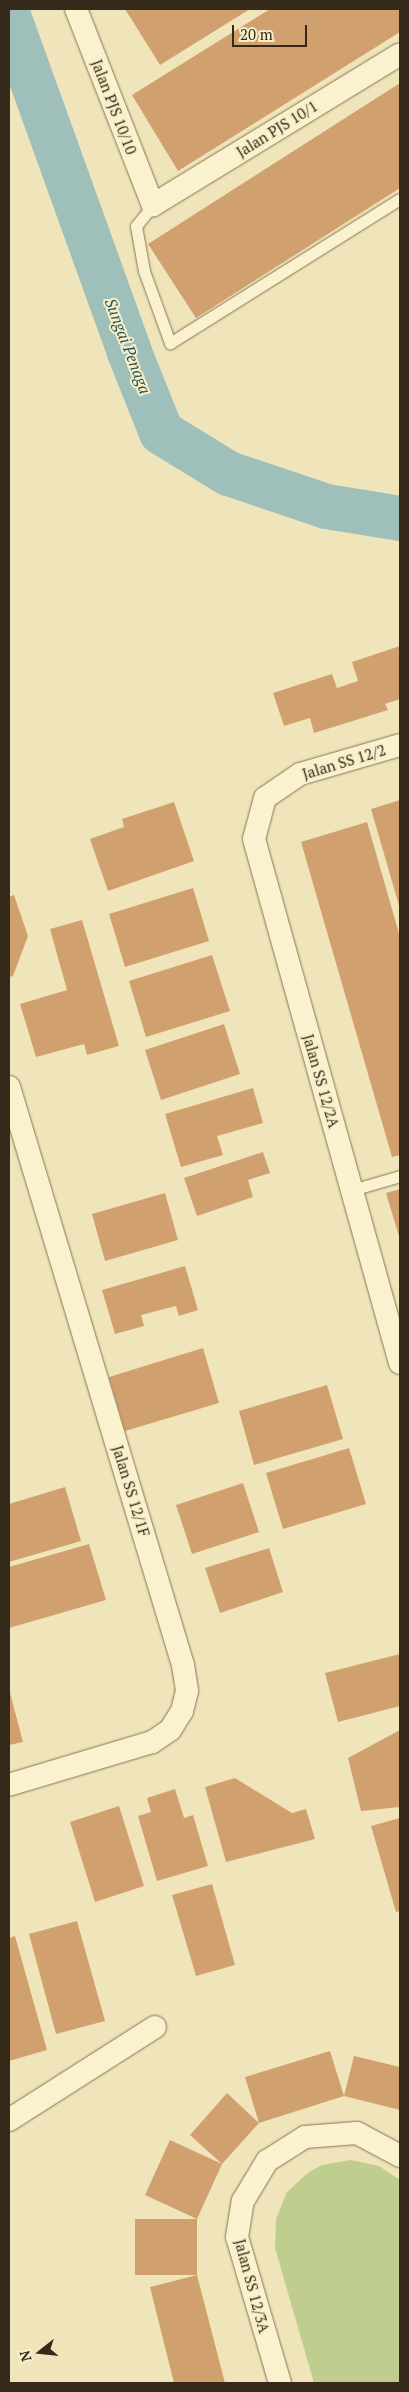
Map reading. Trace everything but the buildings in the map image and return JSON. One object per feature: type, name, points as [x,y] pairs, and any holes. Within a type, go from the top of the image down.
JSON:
[{"type":"street","name":"Jalan PJS 10/10","points":[[76,9],[153,205]]},
{"type":"street","name":"Jalan PJS 10/1","points":[[153,205],[400,54]]},
{"type":"street","name":"Jalan SS 12/2","points":[[265,798],[300,774],[400,745]]},
{"type":"street","name":"Jalan SS 12/2A","points":[[265,798],[254,839],[400,1363]]},
{"type":"street","name":"Jalan SS 12/1F","points":[[9,1087],[184,1665],[187,1690],[182,1711],[170,1730],[152,1742],[9,1786]]},
{"type":"street","points":[[9,2120],[155,2027]]},
{"type":"street","name":"Jalan SS 12/3A","points":[[280,2383],[237,2237],[243,2201],[267,2161],[305,2137],[357,2133],[400,2156]]},
{"type":"lane","points":[[153,205],[136,226],[144,271],[170,343],[400,199]]},
{"type":"lane","points":[[352,1190],[400,1176]]},
{"type":"green space","points":[[351,2160],[379,2166],[400,2180],[400,2383],[314,2383],[275,2248],[276,2219],[287,2192],[309,2172],[322,2165]]},
{"type":"waterway","name":"Sungai Penaga","points":[[9,18],[129,352],[161,432],[228,473],[326,506],[400,518]]}]
